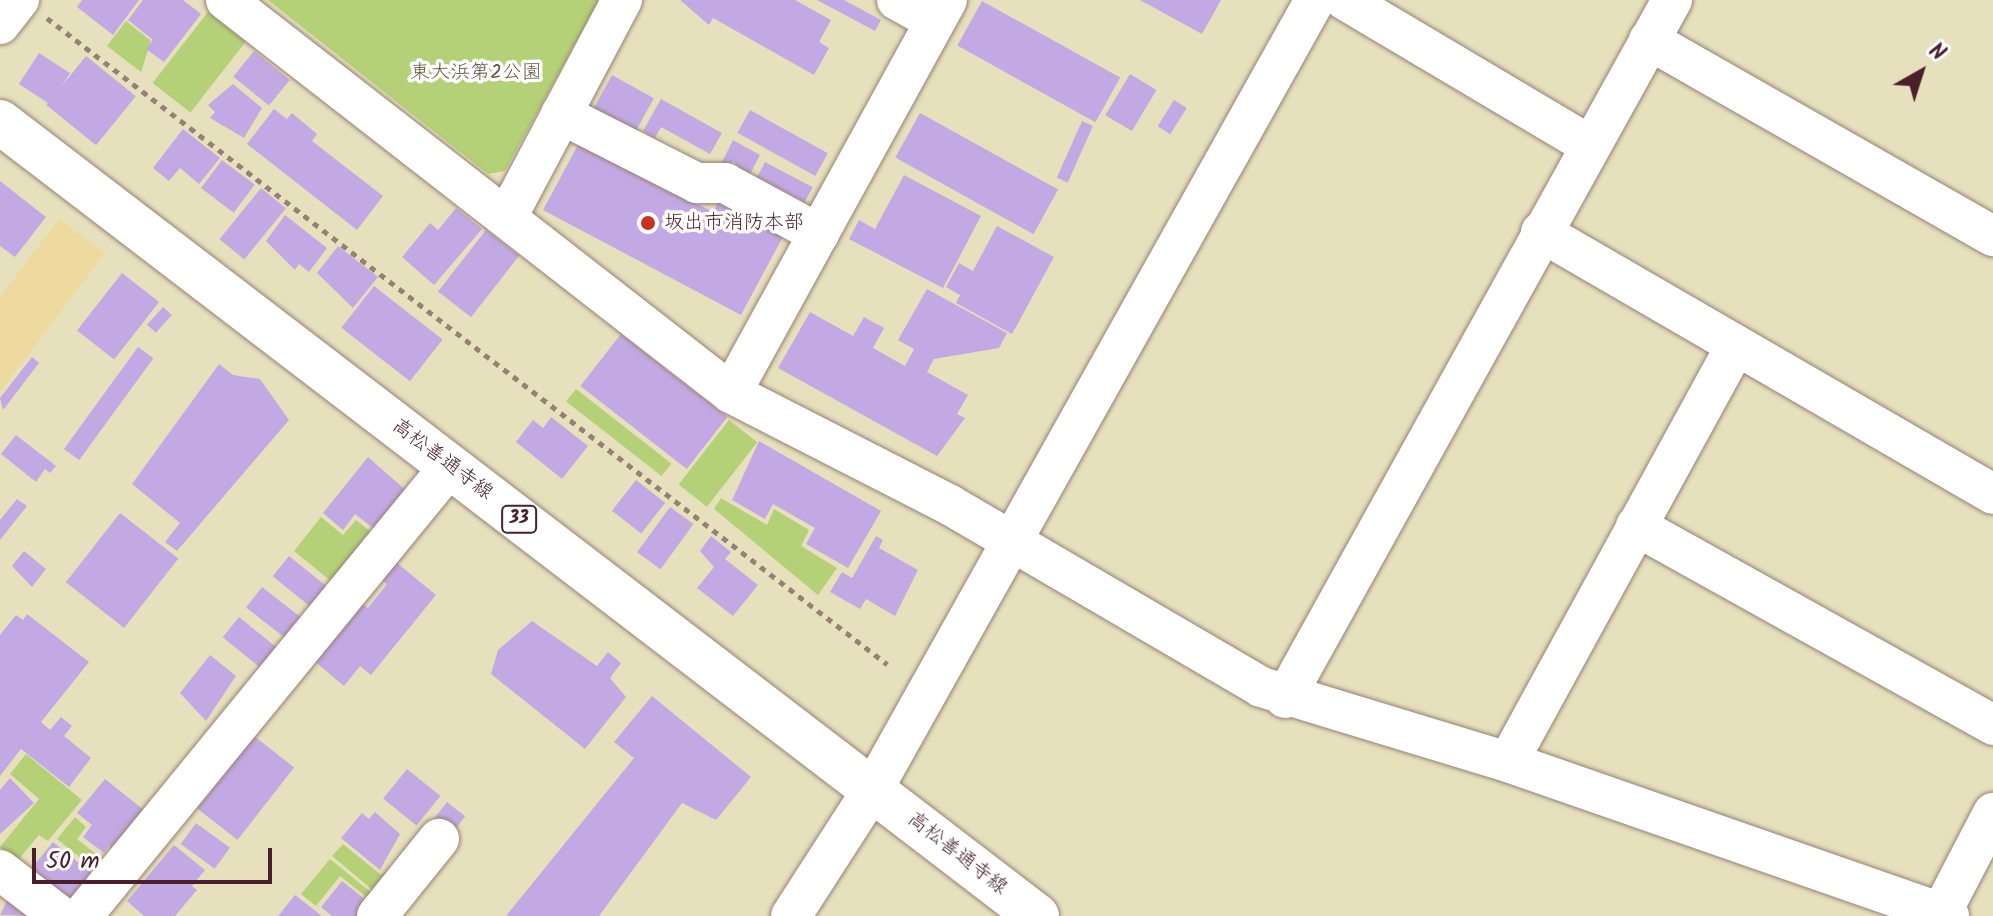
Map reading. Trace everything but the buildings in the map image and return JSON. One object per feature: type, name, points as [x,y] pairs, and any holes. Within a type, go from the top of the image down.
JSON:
[{"type":"main road","name":"高松善通寺線","points":[[0,122],[1037,916]]},
{"type":"street","points":[[507,217],[622,0]]},
{"type":"street","points":[[731,393],[941,11],[897,0]]},
{"type":"street","points":[[791,916],[873,789],[1009,541],[1315,0]]},
{"type":"street","points":[[1345,0],[1586,143]]},
{"type":"street","points":[[1285,698],[1541,232],[1586,143],[1672,0]]},
{"type":"street","points":[[231,2],[731,393],[1009,541],[1285,698],[1508,762],[1945,914],[1993,813]]},
{"type":"street","points":[[0,24],[28,5]]},
{"type":"street","points":[[1649,40],[1993,236]]},
{"type":"street","points":[[561,114],[697,183],[725,183],[819,234]]},
{"type":"street","points":[[1541,232],[1993,494]]},
{"type":"street","points":[[1508,762],[1735,347]]},
{"type":"street","points":[[82,916],[450,466]]},
{"type":"street","points":[[1636,526],[1993,725]]},
{"type":"street","points":[[377,916],[439,839]]},
{"type":"street","points":[[0,870],[60,916]]},
{"type":"path","points":[[28,5],[887,664]]},
{"type":"green space","name":"東大浜第2公園","points":[[268,0],[599,0],[505,171],[488,174]]},
{"type":"green space","points":[[208,12],[246,42],[190,112],[153,83]]},
{"type":"green space","points":[[126,21],[151,41],[141,72],[107,46]]},
{"type":"green space","points":[[576,389],[671,463],[661,476],[566,402]]},
{"type":"green space","points":[[729,420],[757,442],[707,507],[679,485]]},
{"type":"green space","points":[[721,498],[767,525],[774,509],[809,530],[801,546],[837,568],[818,595],[714,509]]},
{"type":"green space","points":[[321,517],[343,535],[356,520],[376,536],[336,585],[294,551]]},
{"type":"green space","points":[[26,754],[82,800],[48,841],[39,835],[17,861],[0,847],[39,799],[10,774]]},
{"type":"green space","points":[[75,817],[86,827],[77,839],[101,858],[93,868],[57,839]]},
{"type":"green space","points":[[343,844],[381,875],[403,857],[375,892],[332,856]]},
{"type":"green space","points":[[330,859],[373,894],[369,899],[340,876],[316,906],[301,894]]},
{"type":"sand","points":[[59,219],[105,253],[0,392],[0,297]]},
{"type":"place","name":"坂出市消防本部","points":[[648,223]]}]
